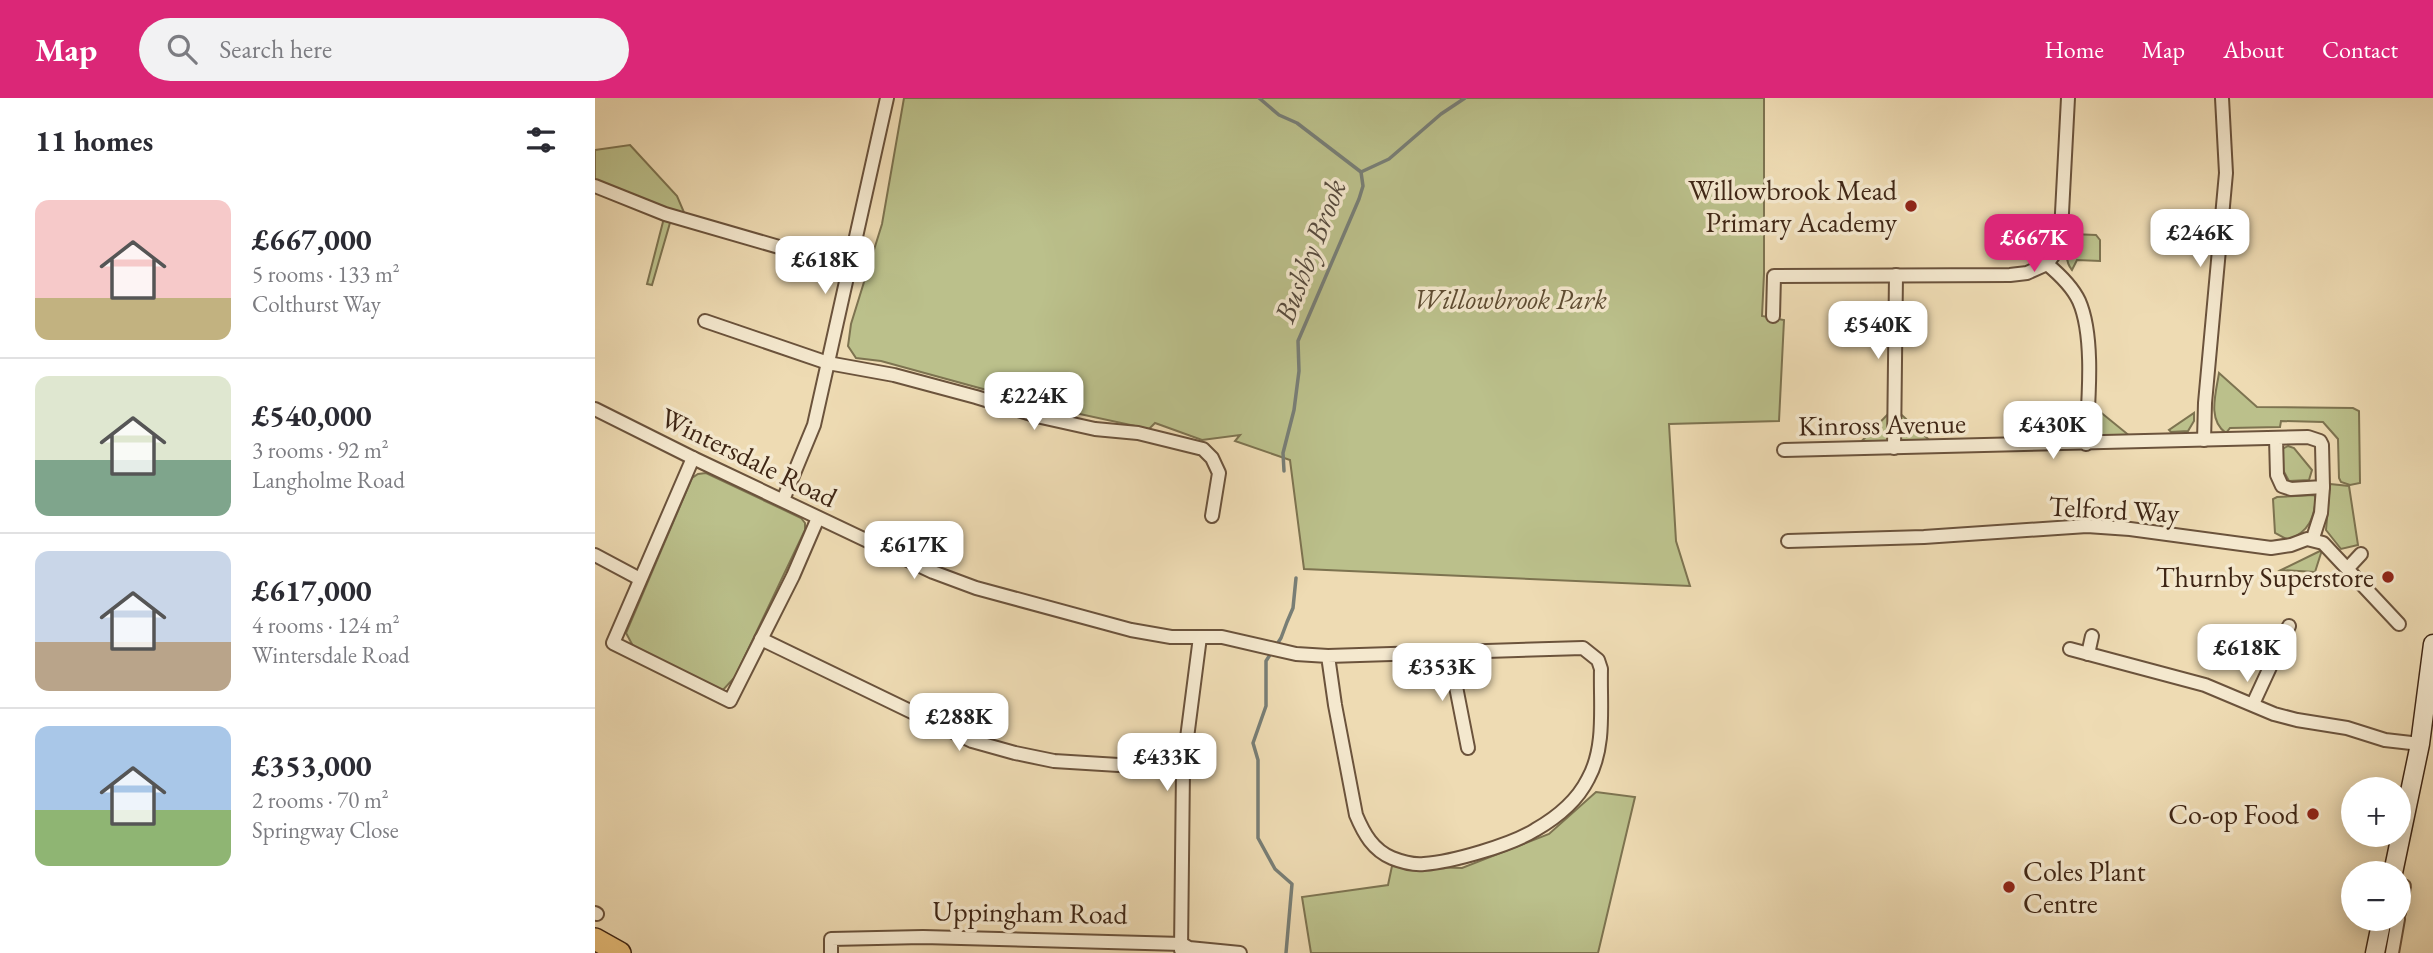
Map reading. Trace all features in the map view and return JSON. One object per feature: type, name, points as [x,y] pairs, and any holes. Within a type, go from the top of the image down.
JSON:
[{"type":"highway","points":[[595,939],[617,952]]},
{"type":"street","points":[[783,500],[814,425],[887,98]]},
{"type":"street","points":[[1773,316],[1774,276],[2010,275],[2027,273],[2047,264],[2058,249],[2061,232],[2068,98]]},
{"type":"street","points":[[2204,440],[2225,173],[2222,98]]},
{"type":"street","points":[[595,186],[665,214],[848,267]]},
{"type":"street","points":[[2047,264],[2073,290],[2085,321],[2088,346],[2086,444]]},
{"type":"street","points":[[1894,448],[1896,275]]},
{"type":"street","points":[[705,321],[828,363],[929,384],[1041,417],[1095,429],[1138,433],[1203,449],[1212,458],[1219,473],[1212,516]]},
{"type":"street","name":"Wintersdale Road","points":[[595,409],[933,572],[976,588],[1131,630],[1171,637],[1222,637],[1296,653],[1328,656],[1583,648],[1598,660],[1601,669],[1600,734],[1596,760],[1589,778],[1570,804],[1551,820],[1508,842],[1423,864],[1406,863],[1391,858],[1374,847],[1362,830],[1356,815],[1328,656]]},
{"type":"street","name":"Kinross Avenue","points":[[1784,450],[2308,437],[2320,440],[2323,449],[2321,513],[2313,538]]},
{"type":"street","points":[[2276,438],[2277,475],[2282,486],[2291,489],[2323,487]]},
{"type":"street","points":[[693,458],[613,643],[730,701],[818,518]]},
{"type":"street","name":"Telford Way","points":[[1788,541],[1924,537],[2087,526],[2130,529],[2271,548],[2313,538]]},
{"type":"street","points":[[2313,538],[2323,542],[2399,624]]},
{"type":"street","points":[[2348,568],[2361,554]]},
{"type":"street","points":[[595,555],[640,579]]},
{"type":"street","points":[[2253,704],[2290,626]]},
{"type":"street","points":[[2264,634],[2281,642]]},
{"type":"street","points":[[2088,654],[2092,636]]},
{"type":"street","points":[[1181,949],[1184,769],[1200,637]]},
{"type":"street","points":[[761,639],[972,741],[1054,761],[1184,769]]},
{"type":"street","points":[[2401,861],[2420,744],[2429,710],[2425,690],[2433,644]]},
{"type":"street","points":[[2070,649],[2205,685],[2297,720],[2347,728],[2397,743],[2420,744]]},
{"type":"street","points":[[1449,651],[1468,748]]},
{"type":"street","points":[[2375,953],[2380,931]]},
{"type":"street","points":[[2392,953],[2396,931]]},
{"type":"street","name":"Uppingham Road","points":[[831,953],[831,939],[857,938],[1054,939],[1240,953]]},
{"type":"green space","name":"Willowbrook Park","points":[[904,98],[1764,98],[1762,316],[1784,320],[1779,421],[1669,424],[1676,541],[1690,586],[1304,569],[1290,460],[1235,441],[1240,435],[1202,440],[1155,423],[1149,429],[1052,408],[881,361],[856,358],[848,346],[851,324],[882,224]]},
{"type":"green space","points":[[630,145],[677,196],[686,217],[595,184],[595,150]]},
{"type":"green space","points":[[665,214],[672,216],[652,285],[647,284]]},
{"type":"green space","points":[[2071,234],[2096,235],[2100,240],[2100,261],[2077,260],[2072,270],[2067,257]]},
{"type":"green space","points":[[2219,373],[2257,407],[2353,408],[2359,411],[2360,483],[2350,485],[2341,482],[2338,439],[2323,422],[2281,421],[2280,427],[2230,428],[2226,433],[2220,428],[2215,414]]},
{"type":"green space","points":[[2088,402],[2136,441],[2037,445]]},
{"type":"green space","points":[[1894,408],[1937,447],[1854,449]]},
{"type":"green space","points":[[2194,413],[2194,421],[2188,431],[2169,430]]},
{"type":"green space","points":[[2288,446],[2294,448],[2312,470],[2309,480],[2289,481],[2283,470],[2282,449]]},
{"type":"green space","points":[[706,473],[801,518],[805,523],[805,530],[735,677],[722,691],[633,646],[626,633],[692,478]]},
{"type":"green space","points":[[2330,484],[2349,486],[2358,545],[2341,549],[2326,530]]},
{"type":"green space","points":[[2314,495],[2314,512],[2301,533],[2288,540],[2275,533],[2273,499]]},
{"type":"green space","points":[[2322,550],[2315,572],[2281,570]]},
{"type":"green space","points":[[1596,792],[1635,797],[1598,953],[1311,953],[1302,897],[1388,885],[1392,866],[1462,868],[1549,834]]},
{"type":"waterway","name":"Bushby Brook","points":[[1259,98],[1361,172],[1363,186],[1298,341],[1299,371],[1294,410],[1283,453],[1284,471]]},
{"type":"waterway","points":[[1361,172],[1389,159],[1441,114],[1465,98]]},
{"type":"waterway","name":"Bushby Brook","points":[[1286,953],[1292,884],[1275,869],[1258,838],[1258,760],[1253,743],[1266,706],[1266,661],[1281,638],[1293,608],[1296,578]]},
{"type":"place","name":"Willowbrook Mead Primary Academy","points":[[1911,206]]},
{"type":"place","name":"Thurnby Superstore","points":[[2388,577]]},
{"type":"place","name":"Co-op Food","points":[[2313,814]]},
{"type":"place","name":"Coles Plant Centre","points":[[2009,887]]}]
